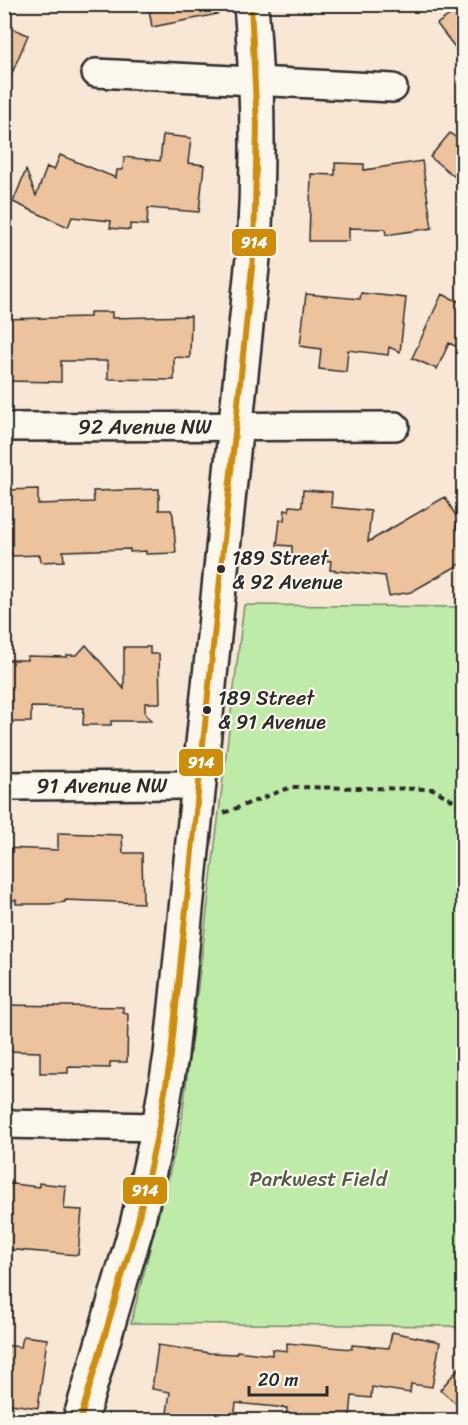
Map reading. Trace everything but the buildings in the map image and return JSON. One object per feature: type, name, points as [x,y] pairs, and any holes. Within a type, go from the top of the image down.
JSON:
[{"type":"street","points":[[80,1420],[137,1225],[159,1127],[171,1055],[254,248],[259,165],[258,83],[251,4]]},
{"type":"street","points":[[96,74],[393,88]]},
{"type":"street","name":"92 Avenue NW","points":[[4,427],[395,426]]},
{"type":"street","name":"91 Avenue NW","points":[[4,786],[199,785]]},
{"type":"street","points":[[4,1124],[159,1127]]},
{"type":"path","points":[[196,824],[291,787],[433,789],[464,807]]},
{"type":"green space","name":"Parkwest Field","points":[[244,605],[463,607],[463,1329],[450,1326],[131,1323],[181,1127]]},
{"type":"transit line","name":"914","points":[[80,1420],[137,1225],[159,1127],[171,1055],[254,248],[257,126],[251,4]]},
{"type":"place","name":"189 Street & 92 Avenue","points":[[221,569]]},
{"type":"place","name":"189 Street & 91 Avenue","points":[[207,710]]}]
